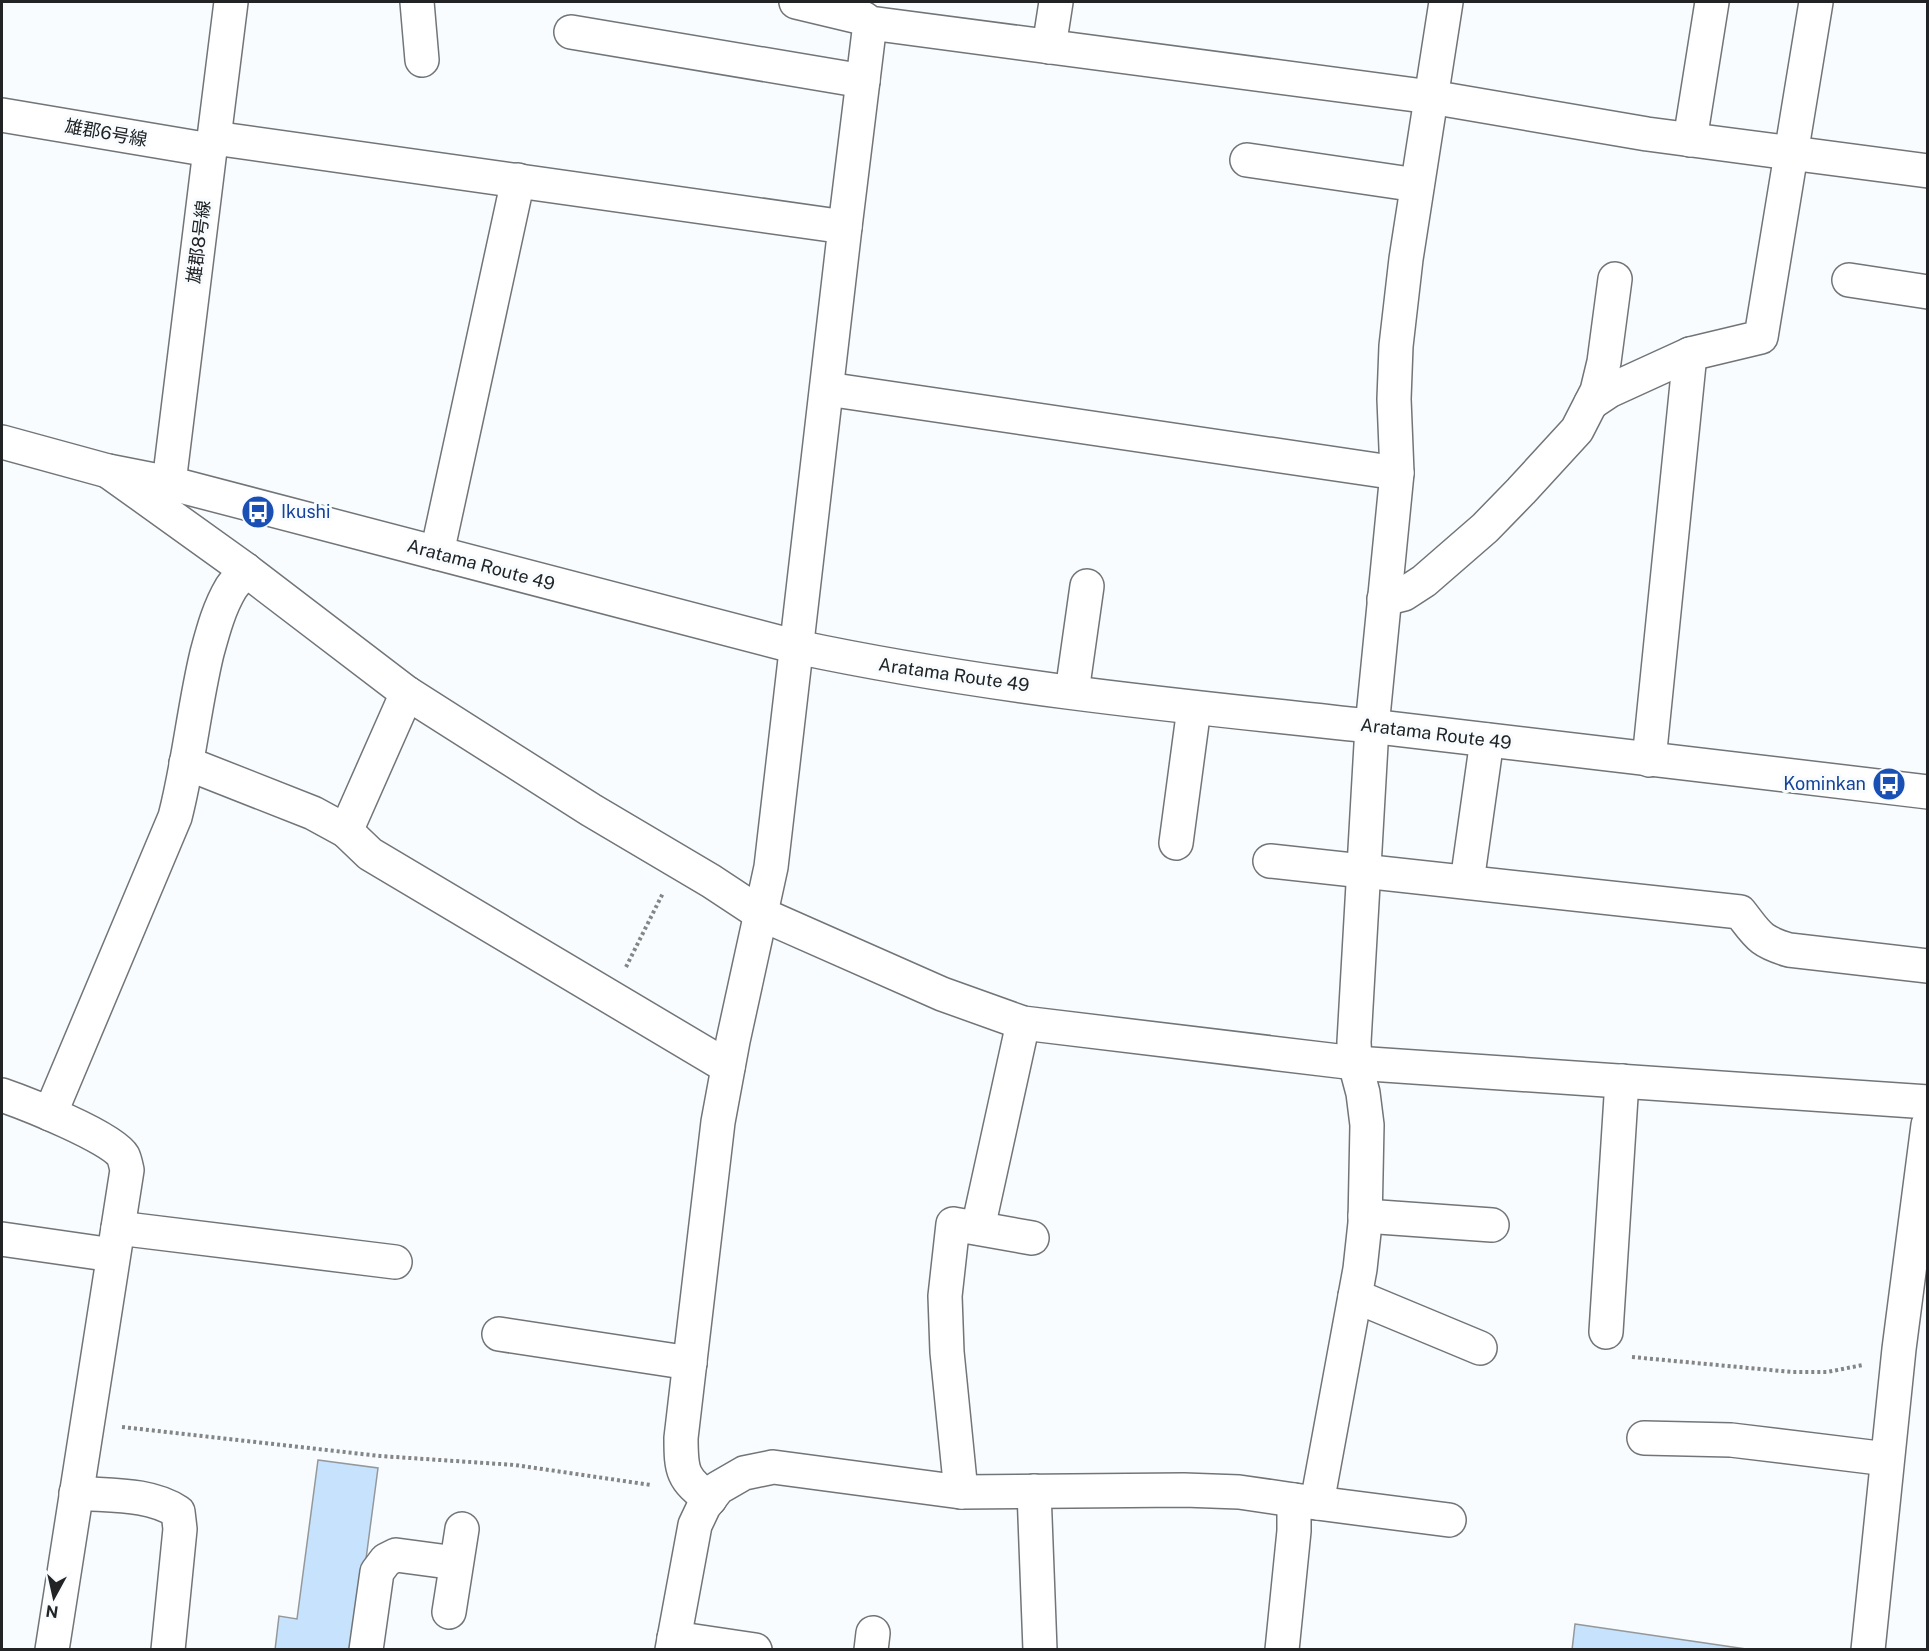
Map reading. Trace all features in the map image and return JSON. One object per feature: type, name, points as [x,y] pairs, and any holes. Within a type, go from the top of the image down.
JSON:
[{"type":"street","name":"雄郡8号線","points":[[169,483],[231,2]]},
{"type":"street","points":[[417,2],[422,60]]},
{"type":"street","points":[[796,2],[1049,47],[1431,97],[1690,140],[1928,171]]},
{"type":"street","points":[[1049,47],[1056,2]]},
{"type":"street","points":[[1282,1650],[1294,1531],[1306,1502],[1355,1296],[1365,1216],[1367,1125],[1363,1093],[1355,1063],[1354,1042],[1372,727],[1397,472],[1396,346],[1406,259],[1446,2]]},
{"type":"street","points":[[1690,140],[1712,2]]},
{"type":"street","points":[[1591,403],[1619,386],[1690,354],[1761,337],[1816,2]]},
{"type":"street","points":[[755,1650],[673,1644],[695,1525],[704,1506],[698,1489],[683,1469],[681,1438],[718,1122],[771,867],[863,81],[866,14]]},
{"type":"street","points":[[571,32],[863,81]]},
{"type":"street","name":"雄郡6号線","points":[[2,115],[212,144],[518,180],[846,227]]},
{"type":"street","points":[[1247,160],[1417,185]]},
{"type":"street","points":[[437,553],[518,180]]},
{"type":"street","points":[[1384,599],[1404,594],[1424,581],[1485,528],[1576,430],[1597,391],[1604,362],[1615,279]]},
{"type":"street","points":[[1849,280],[1928,292]]},
{"type":"street","points":[[1649,760],[1690,354]]},
{"type":"street","points":[[827,389],[1397,472]]},
{"type":"street","name":"Aratama Route 49","points":[[2,442],[108,471],[169,483],[797,647],[883,665],[1194,708],[1928,792]]},
{"type":"street","points":[[108,471],[246,570],[407,693],[591,810],[761,914],[942,994],[1023,1023],[1355,1063],[1928,1102]]},
{"type":"street","points":[[50,1114],[175,817],[213,630],[232,587],[246,570]]},
{"type":"street","points":[[1072,692],[1087,586]]},
{"type":"street","points":[[346,831],[407,693]]},
{"type":"street","points":[[1176,843],[1194,708]]},
{"type":"street","points":[[1467,882],[1487,740]]},
{"type":"street","points":[[186,763],[313,813],[346,831],[370,854],[728,1066]]},
{"type":"street","points":[[1270,861],[1740,912],[1761,939],[1781,947],[1928,966]]},
{"type":"street","points":[[978,1228],[1023,1023]]},
{"type":"street","points":[[1606,1332],[1622,1081]]},
{"type":"street","points":[[2,1095],[50,1114],[112,1145],[123,1156],[127,1170],[52,1650]]},
{"type":"street","points":[[1868,1650],[1887,1459],[1908,1353],[1928,1125]]},
{"type":"street","points":[[1365,1216],[1492,1225]]},
{"type":"street","points":[[961,1492],[947,1352],[945,1296],[953,1224],[1032,1238]]},
{"type":"street","points":[[2,1239],[116,1241],[395,1262]]},
{"type":"street","points":[[1355,1296],[1480,1348]]},
{"type":"street","points":[[499,1334],[690,1363]]},
{"type":"street","points":[[1644,1438],[1731,1440],[1887,1459]]},
{"type":"street","points":[[698,1489],[718,1488],[744,1473],[773,1467],[961,1492],[1228,1492],[1449,1520]]},
{"type":"street","points":[[1034,1491],[1040,1650]]},
{"type":"street","points":[[76,1493],[151,1499],[178,1512],[180,1529],[168,1650]]},
{"type":"street","points":[[449,1612],[462,1529]]},
{"type":"street","points":[[366,1650],[377,1572],[386,1560],[396,1556],[456,1563]]},
{"type":"path","points":[[611,997],[679,862]]},
{"type":"path","points":[[1606,1332],[1613,1337],[1613,1355],[1792,1372],[1827,1372],[1908,1353]]},
{"type":"path","points":[[87,1423],[380,1456],[515,1465],[660,1486],[698,1489]]},
{"type":"building","points":[[318,1460],[378,1468],[354,1650],[275,1650],[279,1616],[297,1619]]},
{"type":"building","points":[[1575,1624],[1753,1650],[1572,1650]]},
{"type":"place","name":"Ikushi","points":[[258,512]]},
{"type":"place","name":"Kominkan","points":[[1889,784]]}]
